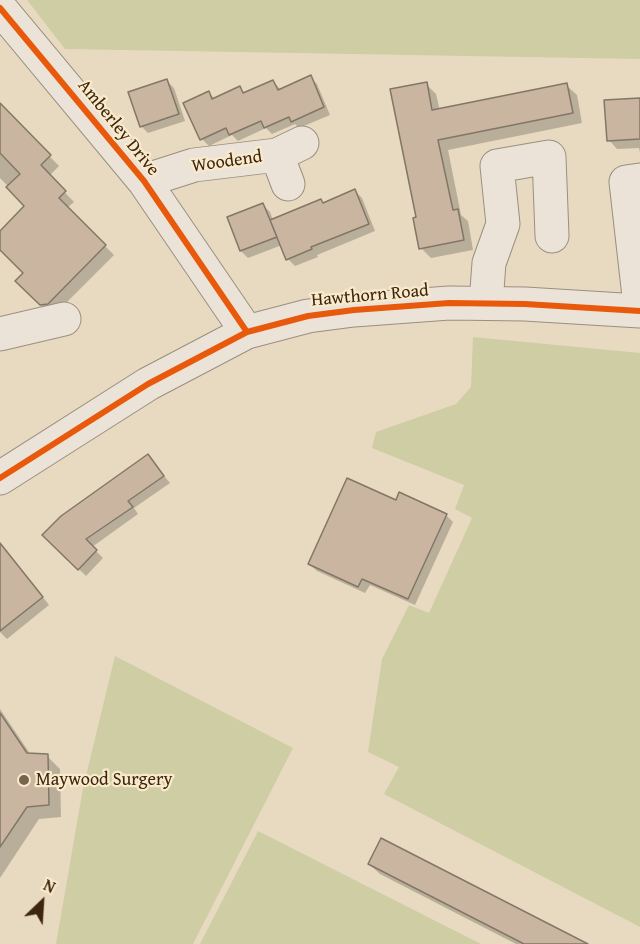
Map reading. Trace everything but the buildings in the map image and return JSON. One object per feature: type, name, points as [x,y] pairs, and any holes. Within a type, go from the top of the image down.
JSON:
[{"type":"street","name":"Amberley Drive","points":[[0,8],[144,181],[247,332]]},
{"type":"street","points":[[486,303],[489,263],[503,224],[497,166],[549,157],[552,236]]},
{"type":"street","name":"Woodend","points":[[144,181],[194,165],[289,161]]},
{"type":"street","points":[[640,180],[626,182],[640,304]]},
{"type":"street","name":"Hawthorn Road","points":[[0,478],[147,384],[247,332],[308,316],[449,303],[525,304],[640,311]]},
{"type":"street","points":[[0,334],[64,319]]},
{"type":"shaded area","points":[[27,0],[640,0],[640,59],[65,49]]},
{"type":"shaded area","points":[[473,337],[640,353],[640,927],[384,794],[399,767],[368,752],[382,659],[409,605],[429,613],[472,518],[455,509],[464,485],[372,448],[376,432],[456,404],[471,387]]},
{"type":"shaded area","points":[[115,656],[293,748],[193,944],[56,944],[83,788]]},
{"type":"shaded area","points":[[258,831],[481,944],[200,944]]},
{"type":"cycle path","points":[[0,8],[144,181],[247,332]]},
{"type":"cycle path","points":[[0,478],[148,384],[247,332],[308,316],[449,303],[525,304],[640,311]]},
{"type":"place","name":"Maywood Surgery","points":[[24,780]]}]
